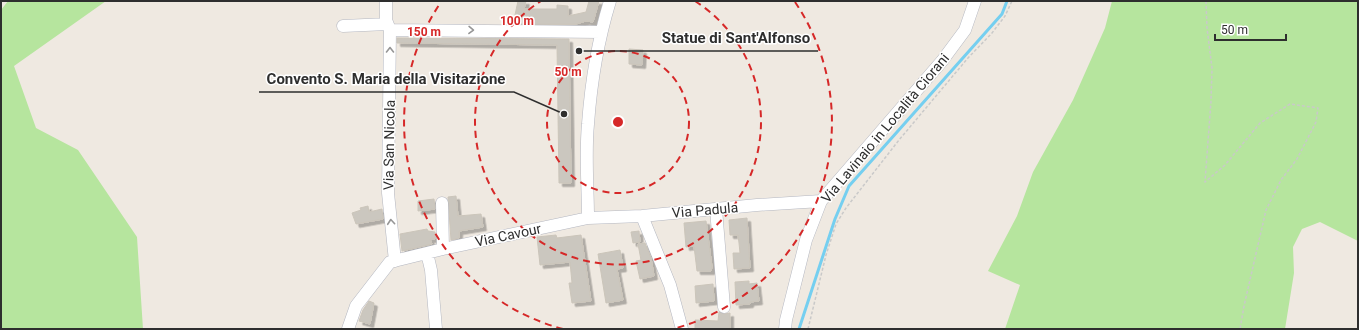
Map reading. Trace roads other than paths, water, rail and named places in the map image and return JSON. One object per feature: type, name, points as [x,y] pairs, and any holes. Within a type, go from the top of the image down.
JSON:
[{"type":"street","name":"Via San Nicola","points":[[386,1],[389,27],[388,193],[395,261]]},
{"type":"street","points":[[588,218],[588,124],[601,32],[610,1]]},
{"type":"street","name":"Via Lavinaio in Località Ciorani","points":[[785,329],[806,240],[821,201],[942,61],[965,30],[975,1]]},
{"type":"street","points":[[343,26],[601,32]]},
{"type":"street","name":"Via Padula","points":[[588,218],[642,216],[757,205],[821,201]]},
{"type":"street","points":[[442,203],[443,249]]},
{"type":"street","points":[[716,209],[724,307]]},
{"type":"street","points":[[642,216],[670,285],[682,329]]},
{"type":"street","name":"Via Cavour","points":[[395,261],[443,249],[588,218]]},
{"type":"street","points":[[427,253],[436,329]]},
{"type":"street","points":[[348,329],[356,306],[390,262],[395,261]]},
{"type":"waterway","points":[[799,329],[835,219],[849,186],[1002,14],[1007,1]]},
{"type":"place","name":"Statue di Sant'Alfonso","points":[[579,51]]},
{"type":"place","name":"Convento S. Maria della Visitazione","points":[[564,114]]}]
